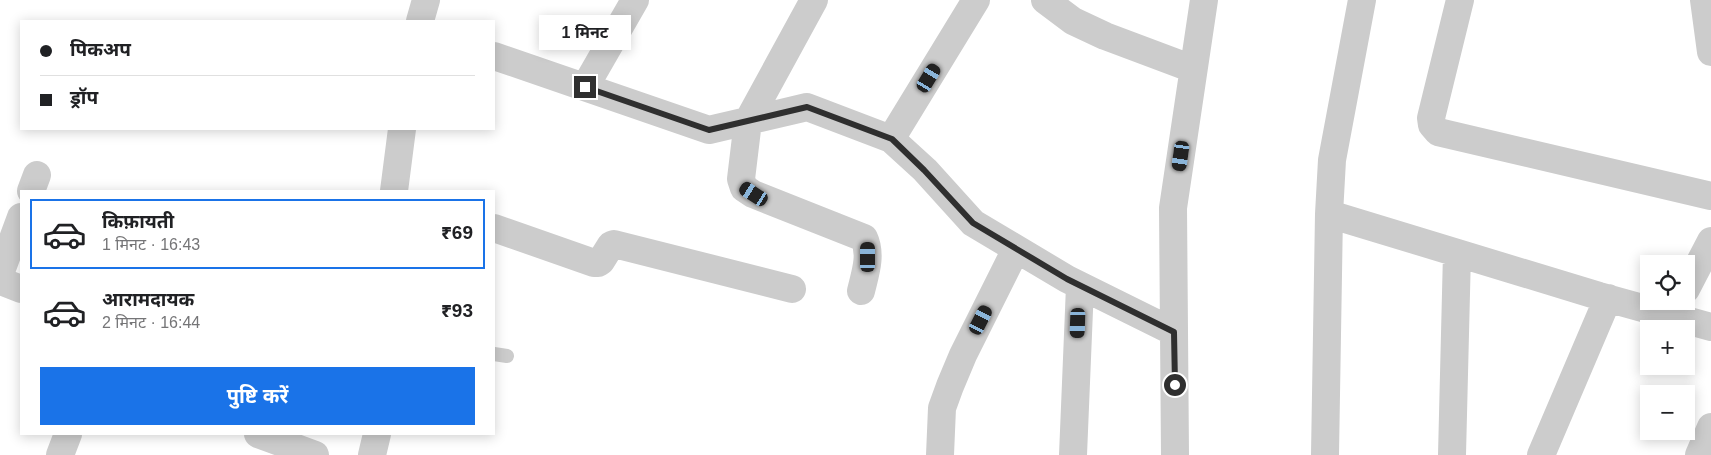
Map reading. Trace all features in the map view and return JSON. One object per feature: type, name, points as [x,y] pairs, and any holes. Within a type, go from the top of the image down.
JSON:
[{"type":"street","points":[[420,20],[426,0]]},
{"type":"street","points":[[585,87],[635,0]]},
{"type":"street","points":[[814,0],[748,121],[741,179],[744,188],[754,194],[864,238],[868,247],[868,257],[861,291]]},
{"type":"street","points":[[892,139],[976,0]]},
{"type":"street","points":[[1045,0],[1073,20],[1105,36],[1193,69]]},
{"type":"street","points":[[1175,455],[1173,208],[1204,0]]},
{"type":"street","points":[[1325,455],[1329,214],[1332,160],[1362,0]]},
{"type":"street","points":[[1704,0],[1711,52]]},
{"type":"street","points":[[1452,2],[1431,118],[1432,125],[1438,132],[1711,196]]},
{"type":"street","points":[[495,56],[709,130],[807,107],[892,139],[924,170],[973,223],[1080,286],[1174,332]]},
{"type":"street","points":[[394,190],[402,130]]},
{"type":"street","points":[[1329,214],[1608,298],[1640,303]]},
{"type":"street","points":[[20,220],[0,275],[3,282],[20,289]]},
{"type":"street","points":[[495,228],[594,263],[602,261],[611,245],[614,244],[792,289]]},
{"type":"street","points":[[1695,272],[1711,241]]},
{"type":"street","points":[[940,455],[942,408],[950,386],[963,355],[1016,249]]},
{"type":"street","points":[[1452,455],[1457,253]]},
{"type":"street","points":[[1073,455],[1080,286]]},
{"type":"street","points":[[1541,455],[1608,298]]},
{"type":"street","points":[[1678,310],[1711,327]]},
{"type":"street","points":[[1699,455],[1711,427]]},
{"type":"street","points":[[60,455],[68,435]]},
{"type":"street","points":[[261,435],[315,455]]},
{"type":"street","points":[[372,455],[376,435]]},
{"type":"route","points":[[585,87],[709,130],[807,107],[892,139],[924,170],[973,223],[1067,279],[1174,332],[1175,385]]}]
